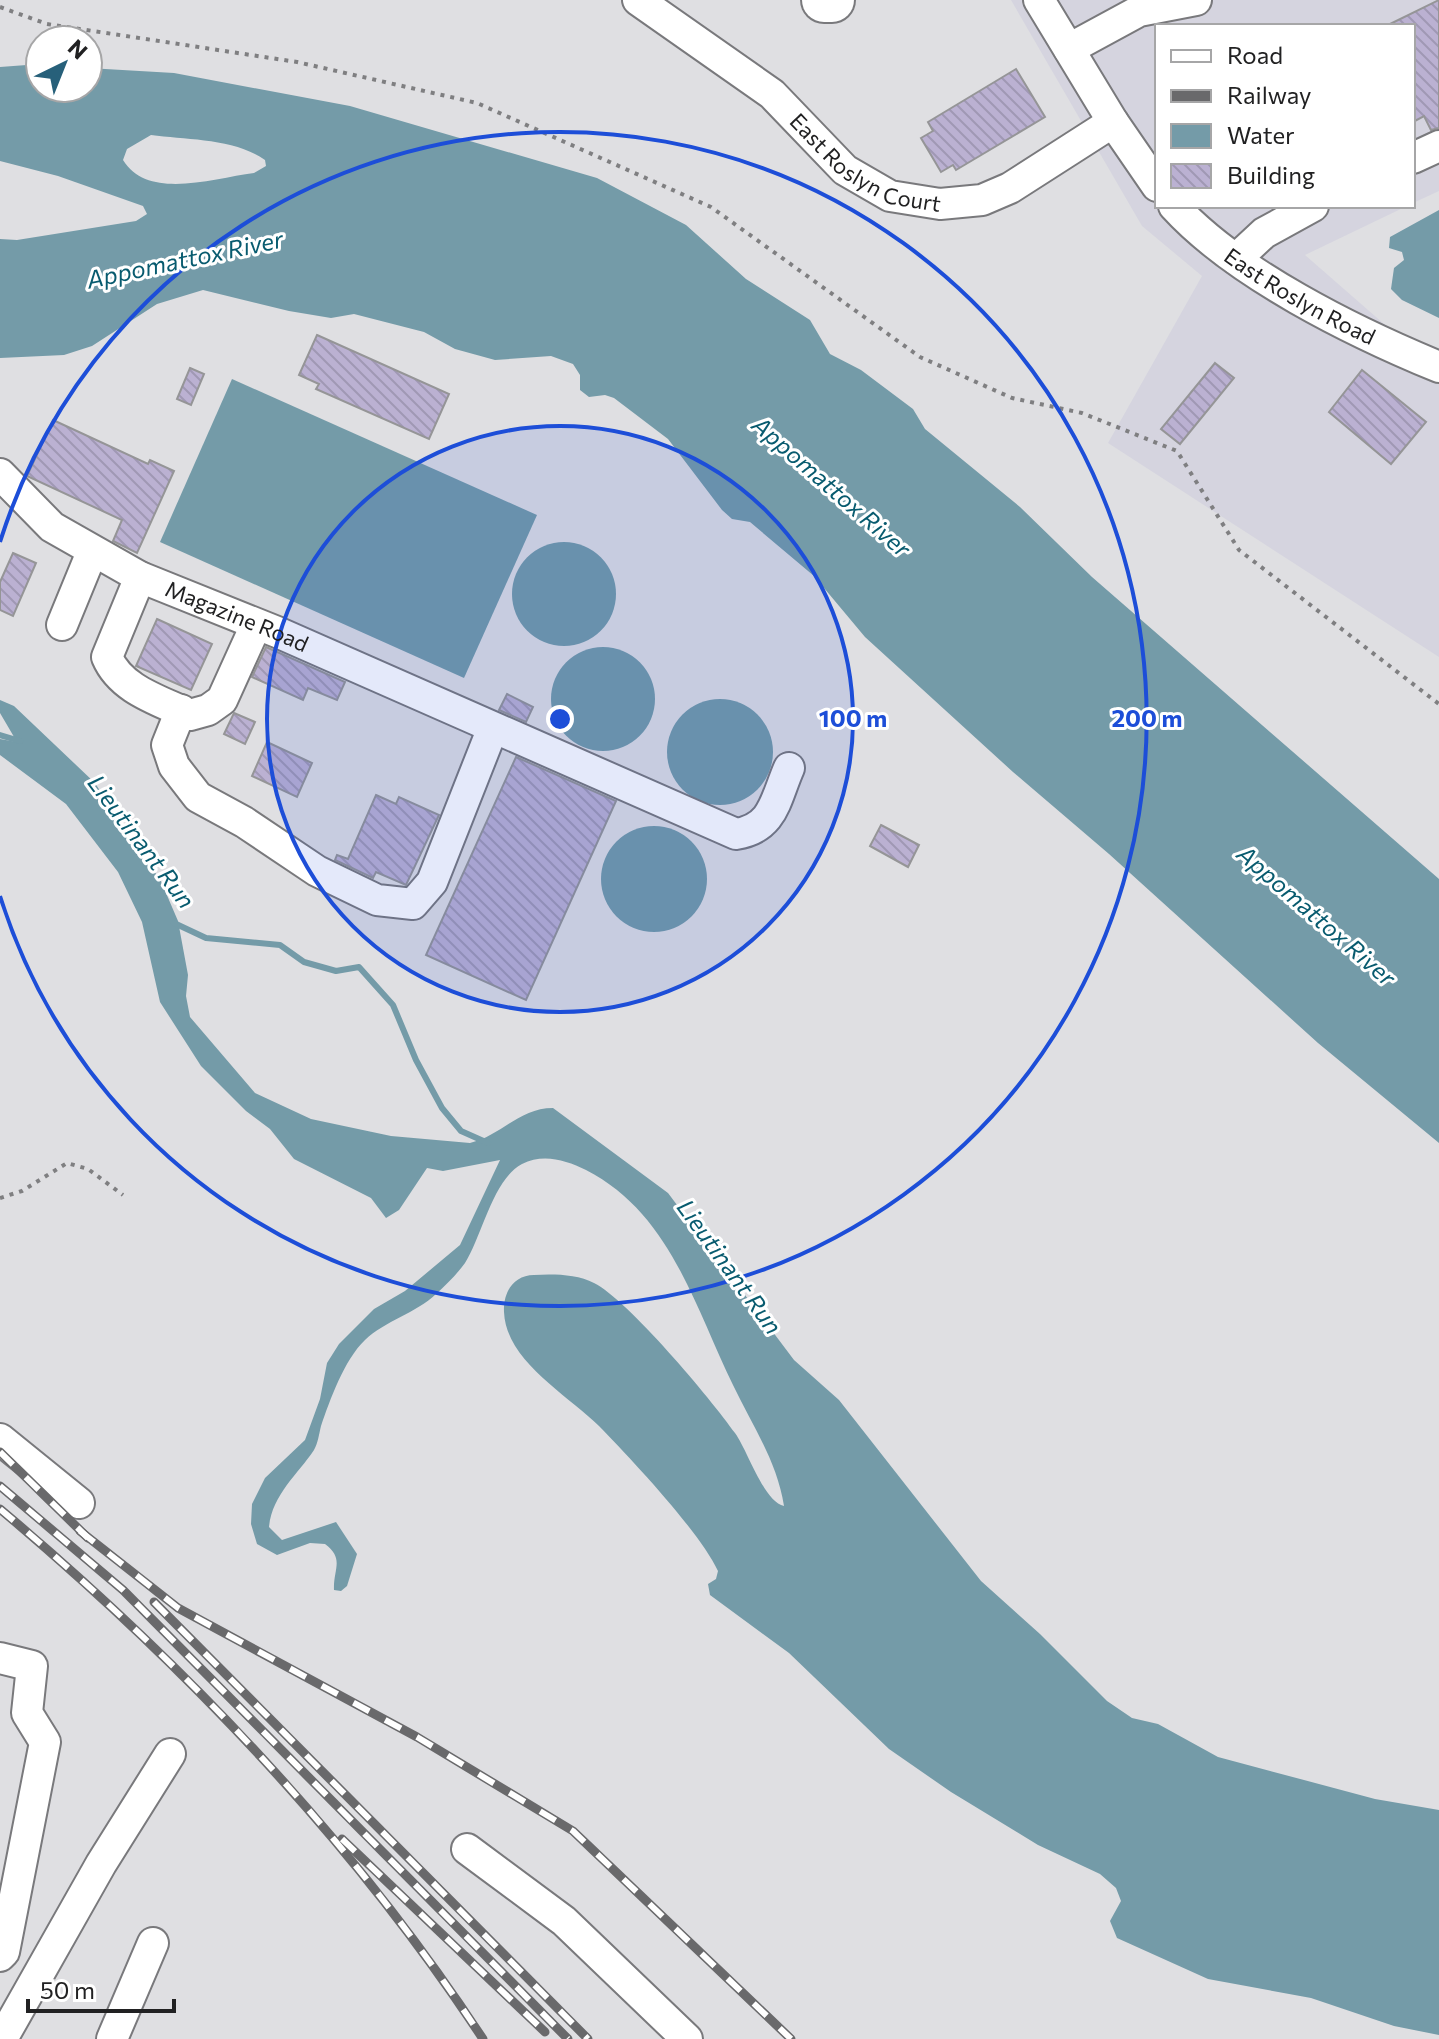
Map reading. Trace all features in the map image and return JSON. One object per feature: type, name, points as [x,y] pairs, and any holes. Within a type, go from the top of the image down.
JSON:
[{"type":"highway","points":[[824,0],[832,0]]},
{"type":"street","name":"East Roslyn Court","points":[[638,0],[772,94],[860,182],[898,198],[948,204],[982,200],[1010,188],[1113,122]]},
{"type":"street","points":[[1039,0],[1113,122],[1155,183]]},
{"type":"street","points":[[1069,49],[1152,6],[1196,0]]},
{"type":"street","points":[[1415,157],[1439,146]]},
{"type":"street","name":"East Roslyn Road","points":[[1176,208],[1236,259],[1354,326],[1439,367]]},
{"type":"street","points":[[1236,259],[1264,233],[1309,208]]},
{"type":"street","name":"Magazine Road","points":[[0,474],[31,510],[92,552],[140,577],[736,834],[754,832],[765,825],[789,768]]},
{"type":"street","points":[[62,625],[92,552]]},
{"type":"street","points":[[140,577],[107,657],[114,673],[125,684],[190,715],[208,710],[222,700],[256,625]]},
{"type":"street","points":[[181,710],[167,745],[174,766],[198,797],[244,822],[317,871],[377,900],[413,904],[432,882],[492,730]]},
{"type":"street","points":[[0,1439],[79,1503]]},
{"type":"street","points":[[0,1658],[32,1666],[27,1713],[45,1742],[4,1952],[0,1956]]},
{"type":"street","points":[[2,2039],[101,1864],[170,1754]]},
{"type":"street","points":[[467,1849],[564,1921],[687,2039]]},
{"type":"street","points":[[112,2039],[153,1943]]},
{"type":"path","points":[[0,7],[47,24],[297,62],[477,103],[711,207],[920,357],[1012,398],[1082,413],[1177,451],[1239,550],[1439,704]]},
{"type":"path","points":[[0,1198],[22,1191],[67,1163],[88,1169],[123,1195]]},
{"type":"shaded area","points":[[1011,0],[1439,0],[1439,191],[1415,202],[1415,24],[1155,24],[1155,208],[1403,208],[1305,255],[1439,372],[1439,657],[1108,443],[1202,276],[1142,226]]},
{"type":"water","name":"Appomattox River","points":[[24,65],[24,104],[104,104],[104,69],[174,73],[350,106],[597,178],[686,225],[746,279],[810,320],[830,354],[861,370],[913,409],[925,429],[1020,507],[1092,577],[1439,879],[1439,1143],[1318,1043],[1109,854],[1013,772],[865,637],[814,576],[750,522],[732,519],[722,510],[668,439],[614,398],[605,395],[589,397],[580,390],[580,375],[573,364],[551,356],[495,360],[455,349],[424,332],[354,314],[331,318],[203,290],[157,304],[92,346],[64,355],[0,358],[0,239],[17,240],[136,221],[147,214],[143,206],[58,176],[0,161],[0,67]],"holes":[[[151,135],[210,141],[253,153],[265,160],[266,166],[254,173],[183,184],[148,180],[134,173],[123,160],[127,149]]]},
{"type":"water","points":[[1439,210],[1439,318],[1402,300],[1391,289],[1394,268],[1404,260],[1402,252],[1389,248],[1390,237]]},
{"type":"water","points":[[232,379],[537,515],[464,678],[160,542]]},
{"type":"water","points":[[564,542],[584,546],[601,557],[612,574],[616,594],[612,614],[601,631],[584,642],[564,646],[544,642],[527,631],[516,614],[512,594],[516,574],[527,557],[544,546]]},
{"type":"water","points":[[603,647],[623,651],[640,662],[651,679],[655,699],[651,719],[640,736],[623,747],[603,751],[583,747],[566,736],[555,719],[551,699],[555,679],[566,662],[583,651]]},
{"type":"water","points":[[720,699],[740,703],[758,714],[769,732],[773,752],[769,772],[758,790],[740,801],[720,805],[700,801],[682,790],[671,772],[667,752],[671,732],[682,714],[700,703]]},
{"type":"water","points":[[0,700],[14,706],[95,783],[160,879],[178,921],[188,975],[186,996],[190,1017],[255,1093],[311,1119],[391,1136],[470,1143],[491,1135],[530,1112],[553,1108],[668,1193],[794,1360],[839,1400],[981,1581],[1107,1701],[1132,1718],[1158,1724],[1218,1757],[1375,1799],[1439,1810],[1439,2035],[1394,2026],[1311,1998],[1208,1979],[1117,1938],[1110,1921],[1121,1901],[1116,1888],[1100,1874],[1038,1845],[951,1792],[889,1749],[789,1653],[710,1595],[708,1584],[716,1579],[718,1571],[696,1536],[629,1457],[527,1361],[507,1330],[505,1298],[515,1281],[534,1275],[565,1275],[594,1283],[627,1309],[689,1375],[735,1433],[770,1495],[784,1506],[770,1458],[676,1264],[639,1210],[615,1188],[578,1166],[554,1159],[538,1159],[512,1171],[496,1195],[465,1263],[428,1301],[365,1340],[344,1369],[315,1447],[280,1495],[269,1527],[282,1540],[336,1522],[357,1554],[347,1586],[341,1591],[334,1590],[337,1565],[335,1555],[325,1544],[310,1543],[277,1555],[257,1544],[251,1524],[252,1504],[265,1478],[305,1440],[320,1399],[327,1363],[339,1344],[374,1309],[405,1291],[460,1245],[500,1160],[443,1171],[427,1168],[399,1210],[386,1218],[371,1198],[294,1159],[270,1129],[246,1111],[201,1066],[160,1002],[142,922],[118,872],[66,804],[0,755],[0,739],[17,742],[0,713]]},
{"type":"water","points":[[654,826],[674,830],[691,842],[703,859],[707,879],[703,899],[691,916],[674,928],[654,932],[634,928],[617,916],[605,899],[601,879],[605,859],[617,842],[634,830]]},
{"type":"building","points":[[1439,0],[1439,128],[1431,130],[1424,116],[1415,121],[1415,24],[1390,24]]},
{"type":"building","points":[[1016,69],[1045,117],[956,170],[953,165],[941,172],[921,138],[933,131],[928,122]]},
{"type":"building","points":[[317,335],[449,394],[429,439],[316,389],[319,384],[299,375]]},
{"type":"building","points":[[1215,363],[1234,378],[1180,444],[1161,429]]},
{"type":"building","points":[[190,368],[204,374],[191,405],[177,399]]},
{"type":"building","points":[[1362,370],[1426,422],[1391,464],[1329,412]]},
{"type":"building","points":[[53,420],[148,464],[150,460],[174,471],[137,553],[113,541],[122,520],[27,476]]},
{"type":"building","points":[[13,553],[36,563],[13,616],[0,610],[0,582]]},
{"type":"building","points":[[157,619],[212,644],[191,690],[136,666]]},
{"type":"building","points":[[266,647],[345,682],[337,700],[308,688],[303,700],[252,677]]},
{"type":"building","points":[[507,694],[533,707],[526,722],[499,710]]},
{"type":"building","points":[[234,713],[255,722],[245,744],[224,734]]},
{"type":"building","points":[[267,742],[312,763],[297,797],[252,776]]},
{"type":"building","points":[[516,757],[616,801],[526,1000],[426,955]]},
{"type":"building","points":[[376,795],[396,804],[399,797],[439,815],[406,885],[376,872],[373,878],[335,860],[337,855],[348,859]]},
{"type":"building","points":[[881,825],[919,845],[908,867],[870,846]]},
{"type":"waterway","name":"Lieutinant Run","points":[[0,735],[20,741]]},
{"type":"waterway","name":"Lieutinant Run","points":[[174,923],[206,938],[280,945],[304,962],[336,971],[359,967],[393,1005],[416,1060],[442,1108],[461,1131],[488,1143]]},
{"type":"railway","points":[[0,1452],[88,1538]]},
{"type":"railway","points":[[0,1486],[123,1590],[568,2039]]},
{"type":"railway","points":[[0,1509],[134,1629],[261,1756],[378,1893],[483,2039]]},
{"type":"railway","points":[[80,1531],[178,1608],[417,1737],[573,1831],[791,2039]]},
{"type":"railway","points":[[154,1602],[588,2039]]},
{"type":"railway","points":[[342,1839],[545,2032]]}]
